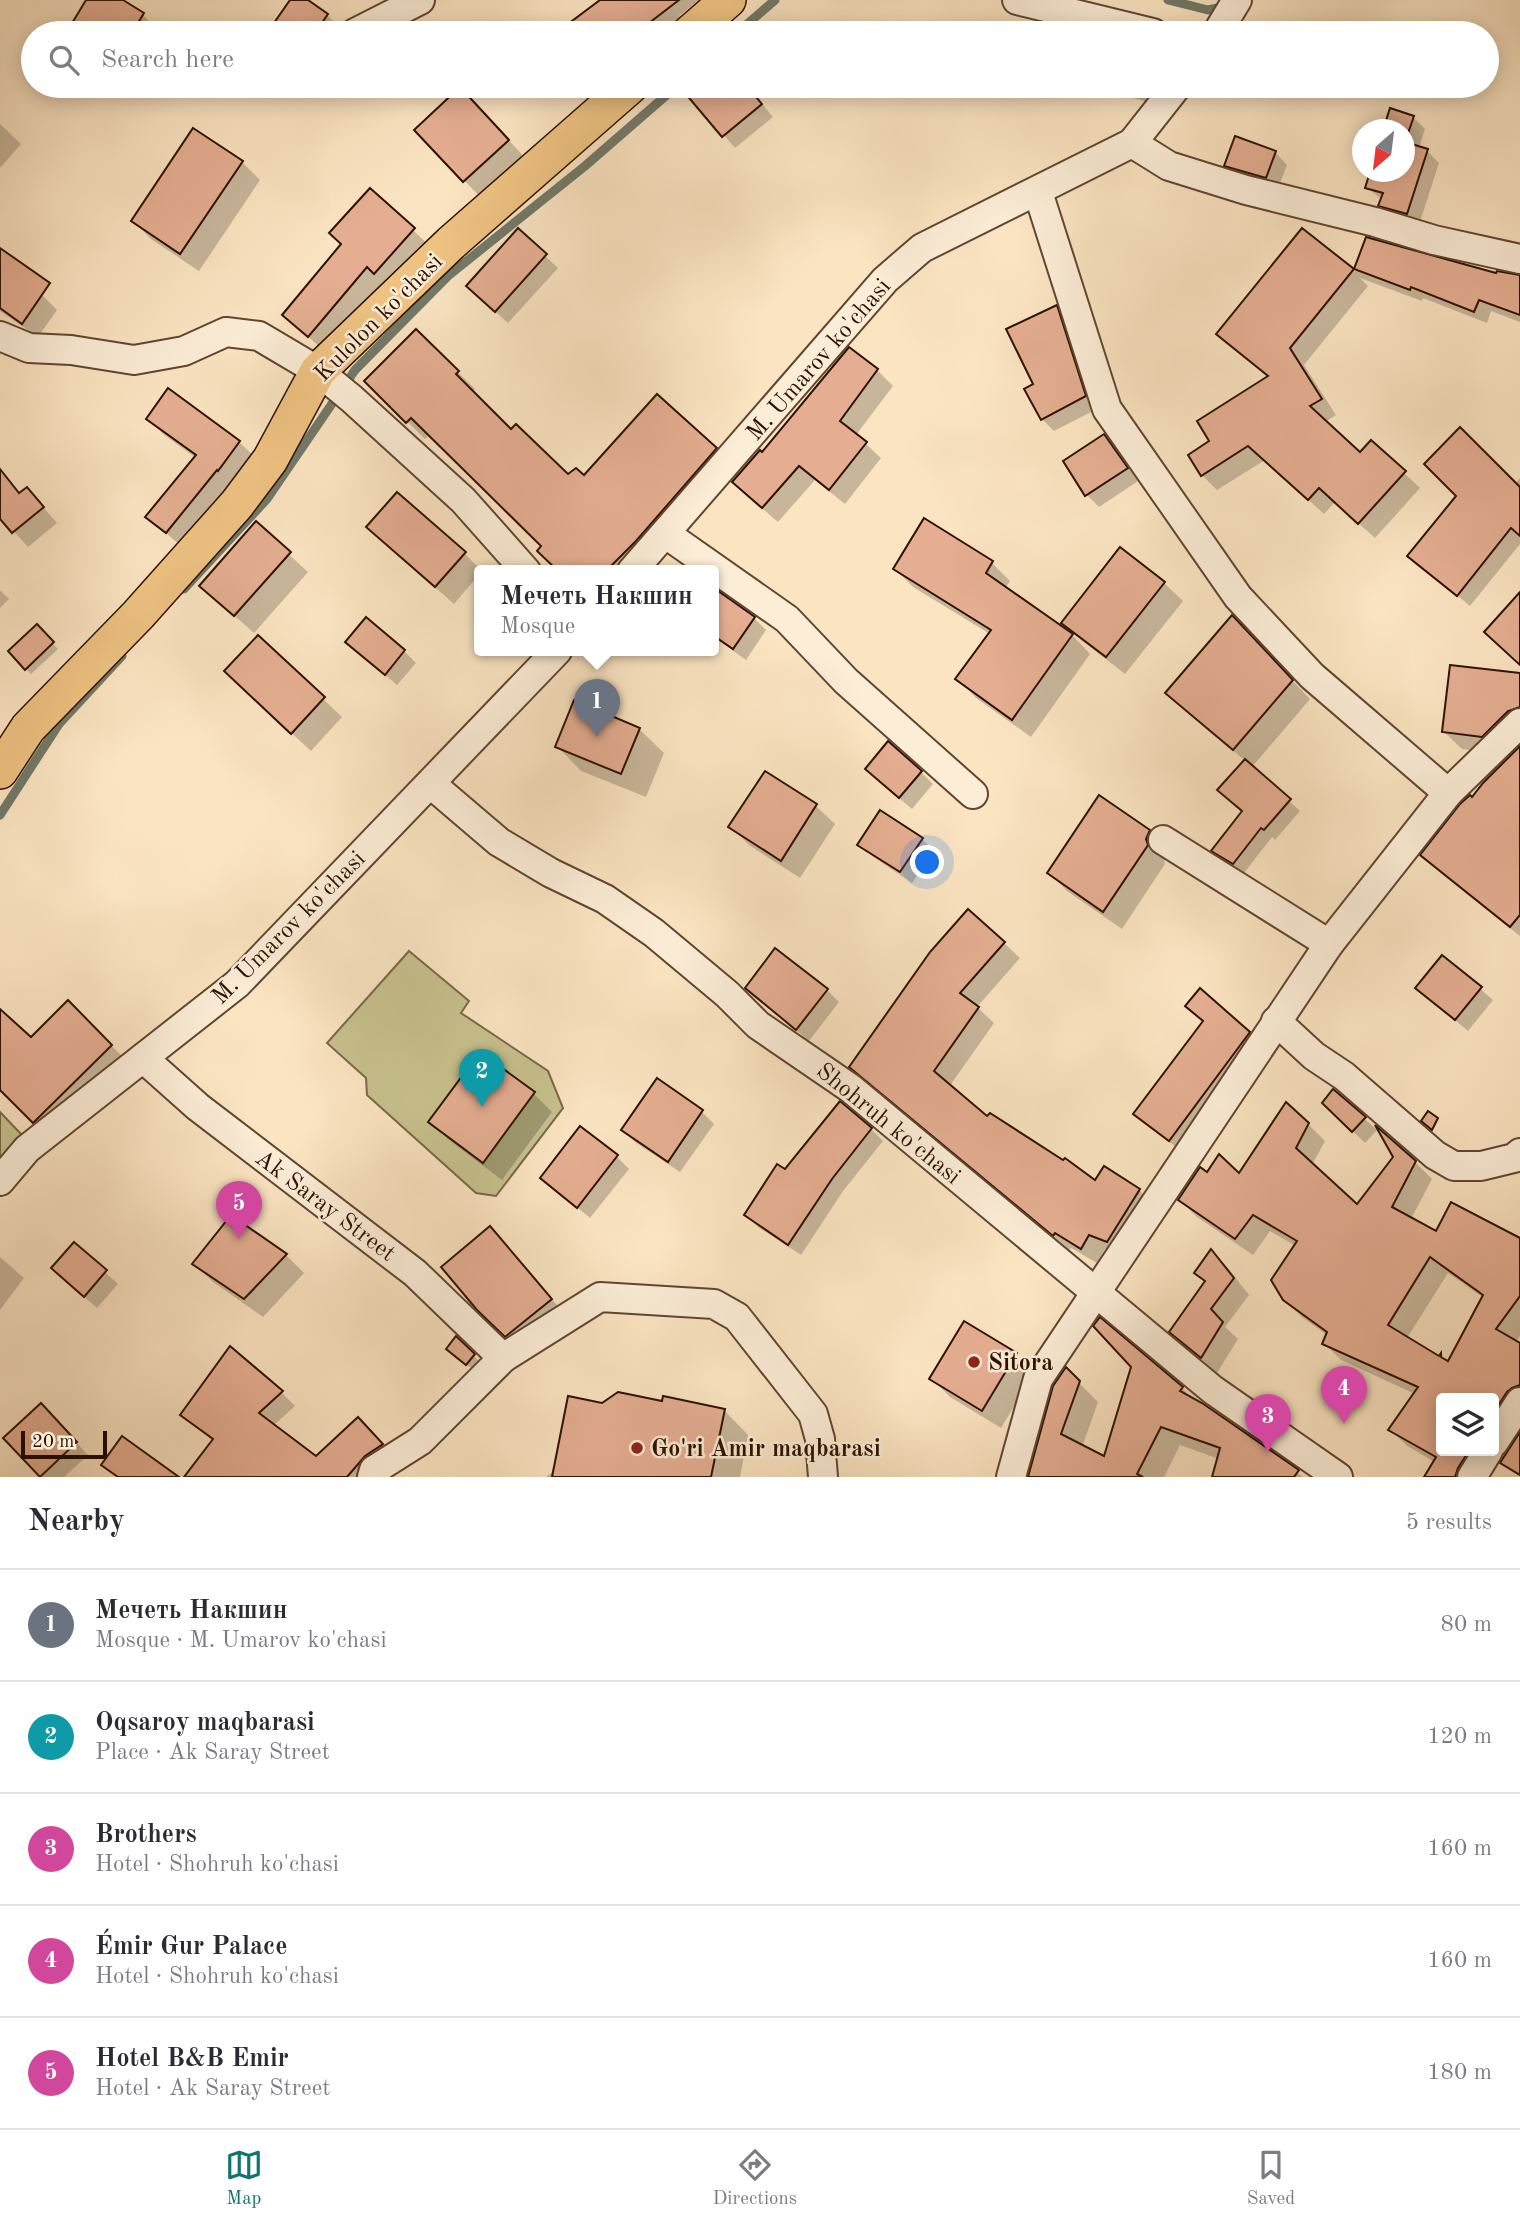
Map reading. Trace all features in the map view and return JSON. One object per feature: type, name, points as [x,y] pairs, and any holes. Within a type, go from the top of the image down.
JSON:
[{"type":"main road","points":[[703,21],[727,0]]},
{"type":"main road","name":"Kulolon ko'chasi","points":[[0,771],[28,728],[138,615],[237,504],[270,460],[324,376],[452,243],[616,98]]},
{"type":"street","points":[[379,21],[420,0]]},
{"type":"street","points":[[1017,0],[1104,21]]},
{"type":"street","points":[[1168,98],[1132,143],[1169,166],[1246,190],[1375,222],[1434,240],[1520,259]]},
{"type":"street","name":"M. Umarov ko'chasi","points":[[638,565],[885,280],[922,248],[1132,143]]},
{"type":"street","points":[[1038,192],[1107,409],[1238,597],[1312,676],[1448,793]]},
{"type":"street","points":[[0,336],[29,348],[71,350],[134,360],[184,351],[226,332],[259,336],[324,376],[352,399],[463,500],[521,565]]},
{"type":"street","points":[[666,534],[710,565]]},
{"type":"street","points":[[719,571],[787,619],[846,681],[974,794]]},
{"type":"street","name":"M. Umarov ko'chasi","points":[[0,1181],[27,1149],[237,984],[552,656]]},
{"type":"street","points":[[1011,1477],[1038,1379],[1276,1021],[1329,944],[1448,793],[1520,723]]},
{"type":"street","name":"Shohruh ko'chasi","points":[[431,784],[499,842],[551,873],[605,899],[654,933],[727,994],[758,1025],[850,1087],[1213,1390],[1338,1477]]},
{"type":"street","points":[[1163,840],[1329,944]]},
{"type":"street","points":[[1276,1021],[1314,1056],[1344,1076],[1435,1154],[1454,1166],[1481,1167],[1514,1158],[1520,1153]]},
{"type":"street","name":"Ak Saray Street","points":[[143,1058],[198,1107],[415,1273],[503,1358]]},
{"type":"street","points":[[372,1477],[374,1470],[420,1441],[503,1358],[600,1297],[714,1304],[737,1317],[813,1414],[820,1439],[823,1477]]},
{"type":"street","points":[[1499,1435],[1520,1402]]},
{"type":"street","points":[[1472,1477],[1485,1456]]},
{"type":"shaded area","points":[[409,951],[469,1001],[461,1013],[548,1071],[563,1108],[496,1196],[476,1193],[367,1095],[366,1078],[327,1043]]},
{"type":"shaded area","points":[[0,1112],[22,1135],[0,1160]]},
{"type":"building","points":[[86,0],[123,0],[144,13],[139,21],[73,21]]},
{"type":"building","points":[[290,0],[308,0],[328,14],[323,21],[275,21]]},
{"type":"building","points":[[600,0],[679,0],[652,21],[572,21]]},
{"type":"building","points":[[448,98],[470,98],[509,140],[463,182],[414,130]]},
{"type":"building","points":[[689,98],[757,98],[762,104],[722,137]]},
{"type":"building","points":[[1390,108],[1414,116],[1413,119],[1386,119]]},
{"type":"building","points":[[193,128],[243,161],[180,254],[131,221]]},
{"type":"building","points":[[1235,136],[1276,151],[1266,178],[1224,166]]},
{"type":"building","points":[[1415,145],[1428,149],[1407,214],[1378,206],[1383,193],[1365,188],[1367,182],[1415,182]]},
{"type":"building","points":[[370,188],[415,228],[374,274],[367,267],[308,337],[282,315],[341,244],[329,233]]},
{"type":"building","points":[[518,228],[547,254],[495,312],[466,286]]},
{"type":"building","points":[[1302,228],[1354,269],[1290,348],[1322,399],[1310,406],[1360,452],[1371,440],[1406,471],[1358,524],[1319,488],[1308,500],[1248,446],[1201,476],[1188,455],[1209,441],[1197,421],[1268,376],[1216,334]]},
{"type":"building","points":[[1366,237],[1496,273],[1520,275],[1520,315],[1479,300],[1474,312],[1411,287],[1410,290],[1354,269]]},
{"type":"building","points":[[0,248],[50,283],[22,324],[0,308]]},
{"type":"building","points":[[1057,305],[1086,396],[1041,420],[1024,389],[1033,384],[1006,329]]},
{"type":"building","points":[[416,329],[459,371],[456,374],[511,429],[516,424],[568,474],[576,468],[584,475],[657,394],[717,448],[612,565],[552,565],[537,551],[541,546],[411,418],[406,423],[364,381]]},
{"type":"building","points":[[849,347],[878,369],[840,421],[867,442],[829,490],[799,466],[762,508],[732,482],[760,450],[762,452]]},
{"type":"building","points":[[168,388],[240,441],[166,533],[145,517],[196,455],[146,419]]},
{"type":"building","points":[[1460,427],[1520,487],[1520,536],[1511,528],[1457,596],[1407,556],[1456,496],[1424,464]]},
{"type":"building","points":[[1104,434],[1128,468],[1085,496],[1063,461]]},
{"type":"building","points":[[0,469],[19,493],[27,487],[44,507],[12,533],[0,519]]},
{"type":"building","points":[[397,492],[466,552],[435,587],[366,527]]},
{"type":"building","points":[[924,518],[993,561],[986,573],[1073,634],[1012,720],[955,679],[991,630],[893,569]]},
{"type":"building","points":[[256,521],[291,552],[234,616],[199,586]]},
{"type":"building","points":[[1120,547],[1165,582],[1106,657],[1061,623]]},
{"type":"building","points":[[719,592],[755,617],[733,649],[719,639]]},
{"type":"building","points":[[1520,592],[1520,665],[1484,632]]},
{"type":"building","points":[[1232,615],[1293,680],[1233,750],[1165,693]]},
{"type":"building","points":[[366,617],[405,650],[385,675],[345,642]]},
{"type":"building","points":[[37,624],[54,642],[25,670],[8,651]]},
{"type":"building","points":[[258,635],[325,697],[291,734],[224,671]]},
{"type":"building","points":[[1450,665],[1520,673],[1520,707],[1508,711],[1482,737],[1442,732]]},
{"type":"building","points":[[574,700],[640,728],[621,774],[555,747]]},
{"type":"building","points":[[888,741],[922,771],[899,798],[865,769]]},
{"type":"building","points":[[1520,746],[1520,915],[1510,927],[1420,855],[1460,804],[1470,795],[1472,797]]},
{"type":"building","points":[[1245,759],[1291,799],[1264,830],[1261,828],[1233,864],[1211,851],[1242,811],[1217,790]]},
{"type":"building","points":[[765,771],[817,804],[781,861],[728,827]]},
{"type":"building","points":[[1099,795],[1150,830],[1146,839],[1148,845],[1103,912],[1047,873]]},
{"type":"building","points":[[880,810],[923,838],[900,872],[857,845]]},
{"type":"building","points":[[968,909],[1005,942],[960,993],[979,1007],[934,1071],[987,1116],[990,1113],[1063,1160],[1065,1158],[1095,1180],[1104,1166],[1140,1189],[1107,1242],[1089,1235],[1081,1249],[1055,1233],[1053,1236],[849,1067],[930,952]]},
{"type":"building","points":[[775,948],[828,989],[796,1030],[745,988]]},
{"type":"building","points":[[1442,955],[1482,987],[1455,1020],[1415,988]]},
{"type":"building","points":[[1200,988],[1250,1032],[1169,1141],[1133,1114],[1203,1021],[1185,1006]]},
{"type":"building","points":[[68,1000],[112,1045],[33,1123],[0,1090],[0,1009],[31,1037]]},
{"type":"building","points":[[480,1052],[535,1092],[483,1163],[428,1122]]},
{"type":"building","points":[[657,1078],[703,1110],[668,1162],[621,1130]]},
{"type":"building","points":[[1333,1089],[1366,1117],[1352,1132],[1322,1103]]},
{"type":"building","points":[[840,1101],[872,1128],[832,1179],[788,1245],[744,1215],[777,1164],[785,1169]]},
{"type":"building","points":[[1286,1102],[1309,1123],[1296,1148],[1357,1204],[1393,1157],[1375,1125],[1416,1161],[1392,1207],[1436,1231],[1451,1202],[1520,1238],[1520,1296],[1496,1329],[1520,1343],[1520,1385],[1507,1392],[1499,1404],[1499,1393],[1436,1393],[1436,1456],[1466,1456],[1455,1477],[1424,1477],[1436,1457],[1388,1430],[1418,1387],[1322,1344],[1327,1332],[1283,1300],[1271,1280],[1297,1241],[1253,1215],[1235,1239],[1178,1200],[1200,1167],[1207,1172],[1219,1154],[1239,1173]],"holes":[[[1430,1257],[1483,1295],[1448,1361],[1441,1357],[1441,1353],[1439,1356],[1388,1325]]]},
{"type":"building","points":[[1428,1111],[1438,1118],[1432,1130],[1421,1121]]},
{"type":"building","points":[[580,1126],[618,1155],[577,1208],[540,1178]]},
{"type":"building","points":[[231,1215],[287,1254],[244,1299],[192,1264]]},
{"type":"building","points":[[490,1226],[552,1299],[505,1337],[477,1310],[441,1267]]},
{"type":"building","points":[[74,1242],[107,1270],[84,1297],[51,1268]]},
{"type":"building","points":[[1211,1249],[1234,1278],[1211,1309],[1223,1322],[1201,1358],[1169,1332],[1205,1281],[1194,1273]]},
{"type":"building","points":[[1100,1317],[1183,1387],[1180,1391],[1202,1403],[1299,1470],[1294,1477],[1212,1477],[1220,1448],[1161,1427],[1137,1474],[1143,1477],[1028,1477],[1053,1386],[1066,1367],[1080,1381],[1061,1434],[1104,1456],[1131,1367],[1093,1326]]},
{"type":"building","points":[[964,1321],[1017,1353],[982,1411],[929,1379]]},
{"type":"building","points":[[456,1336],[475,1354],[466,1365],[446,1349]]},
{"type":"building","points":[[230,1346],[283,1391],[259,1413],[316,1456],[358,1417],[383,1444],[365,1456],[347,1477],[184,1477],[213,1439],[180,1415]]},
{"type":"building","name":"Go'ri Amir maqbarasi","points":[[618,1392],[662,1401],[663,1396],[725,1409],[711,1477],[552,1477],[568,1396],[602,1403]]},
{"type":"building","points":[[41,1403],[77,1442],[40,1477],[3,1438]]},
{"type":"building","points":[[1520,1432],[1520,1475],[1500,1463]]},
{"type":"building","points":[[122,1436],[179,1477],[118,1477],[101,1465]]},
{"type":"waterway","points":[[751,21],[775,0]]},
{"type":"waterway","points":[[1168,0],[1208,10],[1227,6]]},
{"type":"waterway","points":[[184,589],[267,499],[355,370],[448,276],[585,166],[663,98]]},
{"type":"waterway","points":[[0,815],[59,724],[122,656]]},
{"type":"place","name":"Мечеть Накшин","points":[[597,737]]},
{"type":"place","name":"Oqsaroy maqbarasi","points":[[482,1107]]},
{"type":"place","name":"Hotel B&B Emir","points":[[239,1239]]},
{"type":"place","name":"Sitora","points":[[974,1362]]},
{"type":"place","name":"Émir Gur Palace","points":[[1344,1424]]},
{"type":"place","name":"Go'ri Amir maqbarasi","points":[[637,1448]]},
{"type":"place","name":"Brothers","points":[[1268,1452]]}]
